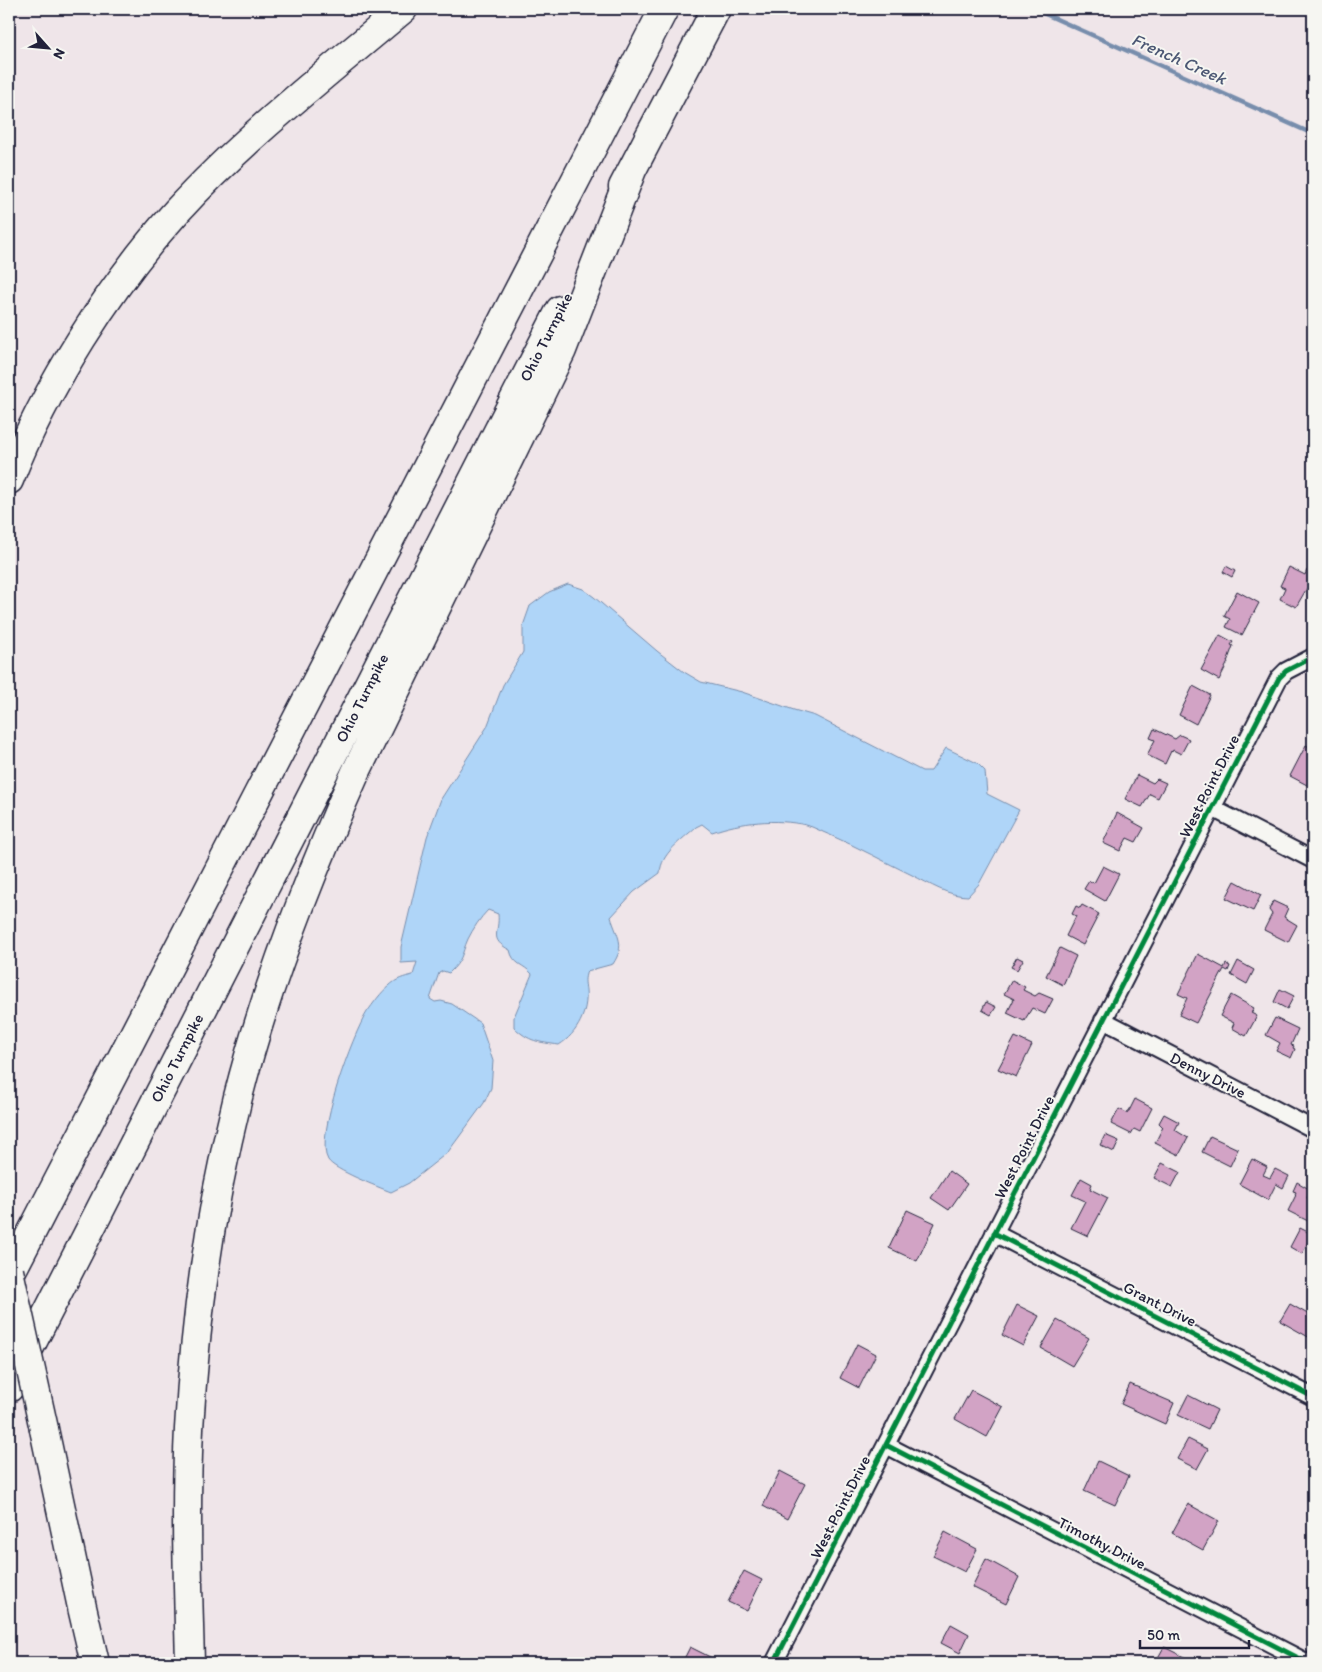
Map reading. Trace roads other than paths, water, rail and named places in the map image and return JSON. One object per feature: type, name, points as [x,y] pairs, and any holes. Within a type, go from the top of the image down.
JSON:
[{"type":"highway","points":[[9,480],[45,403],[74,352],[107,302],[153,240],[177,212],[231,157],[403,9]]},
{"type":"highway","points":[[9,1276],[664,9]]},
{"type":"highway","name":"Ohio Turnpike","points":[[9,1388],[716,9]]},
{"type":"highway","points":[[190,1663],[186,1498],[189,1427],[196,1347],[216,1198],[229,1134],[247,1063],[281,955],[328,835],[363,758],[562,350],[632,170]]},
{"type":"highway","points":[[9,1270],[95,1663]]},
{"type":"street","name":"West Point Drive","points":[[780,1662],[886,1445],[1279,678],[1286,671],[1313,657]]},
{"type":"street","points":[[1212,808],[1313,860]]},
{"type":"street","name":"Denny Drive","points":[[1103,1020],[1313,1129]]},
{"type":"street","name":"Grant Drive","points":[[994,1233],[1313,1398]]},
{"type":"street","name":"Timothy Drive","points":[[886,1445],[1308,1663]]},
{"type":"water","points":[[568,584],[583,589],[594,597],[657,651],[684,672],[701,682],[742,692],[815,716],[922,771],[931,771],[946,748],[977,763],[985,771],[987,794],[1019,810],[979,884],[968,896],[953,894],[939,889],[851,844],[806,825],[758,822],[712,832],[702,824],[696,827],[668,853],[661,866],[660,873],[634,892],[611,917],[620,946],[617,957],[613,964],[587,971],[585,976],[586,998],[583,1014],[572,1034],[559,1045],[540,1042],[525,1036],[514,1027],[514,1017],[532,974],[516,962],[510,950],[499,942],[496,935],[498,914],[488,910],[472,931],[457,964],[449,973],[443,971],[439,973],[430,999],[435,1002],[441,1001],[452,1004],[480,1023],[493,1061],[491,1088],[484,1103],[448,1152],[409,1183],[391,1192],[339,1169],[328,1160],[325,1148],[330,1109],[353,1041],[367,1012],[380,995],[392,984],[413,975],[417,962],[401,963],[401,947],[427,837],[441,799],[487,727],[503,685],[523,652],[523,626],[530,606],[549,592]]},
{"type":"waterway","name":"French Creek","points":[[1034,9],[1313,134]]}]
